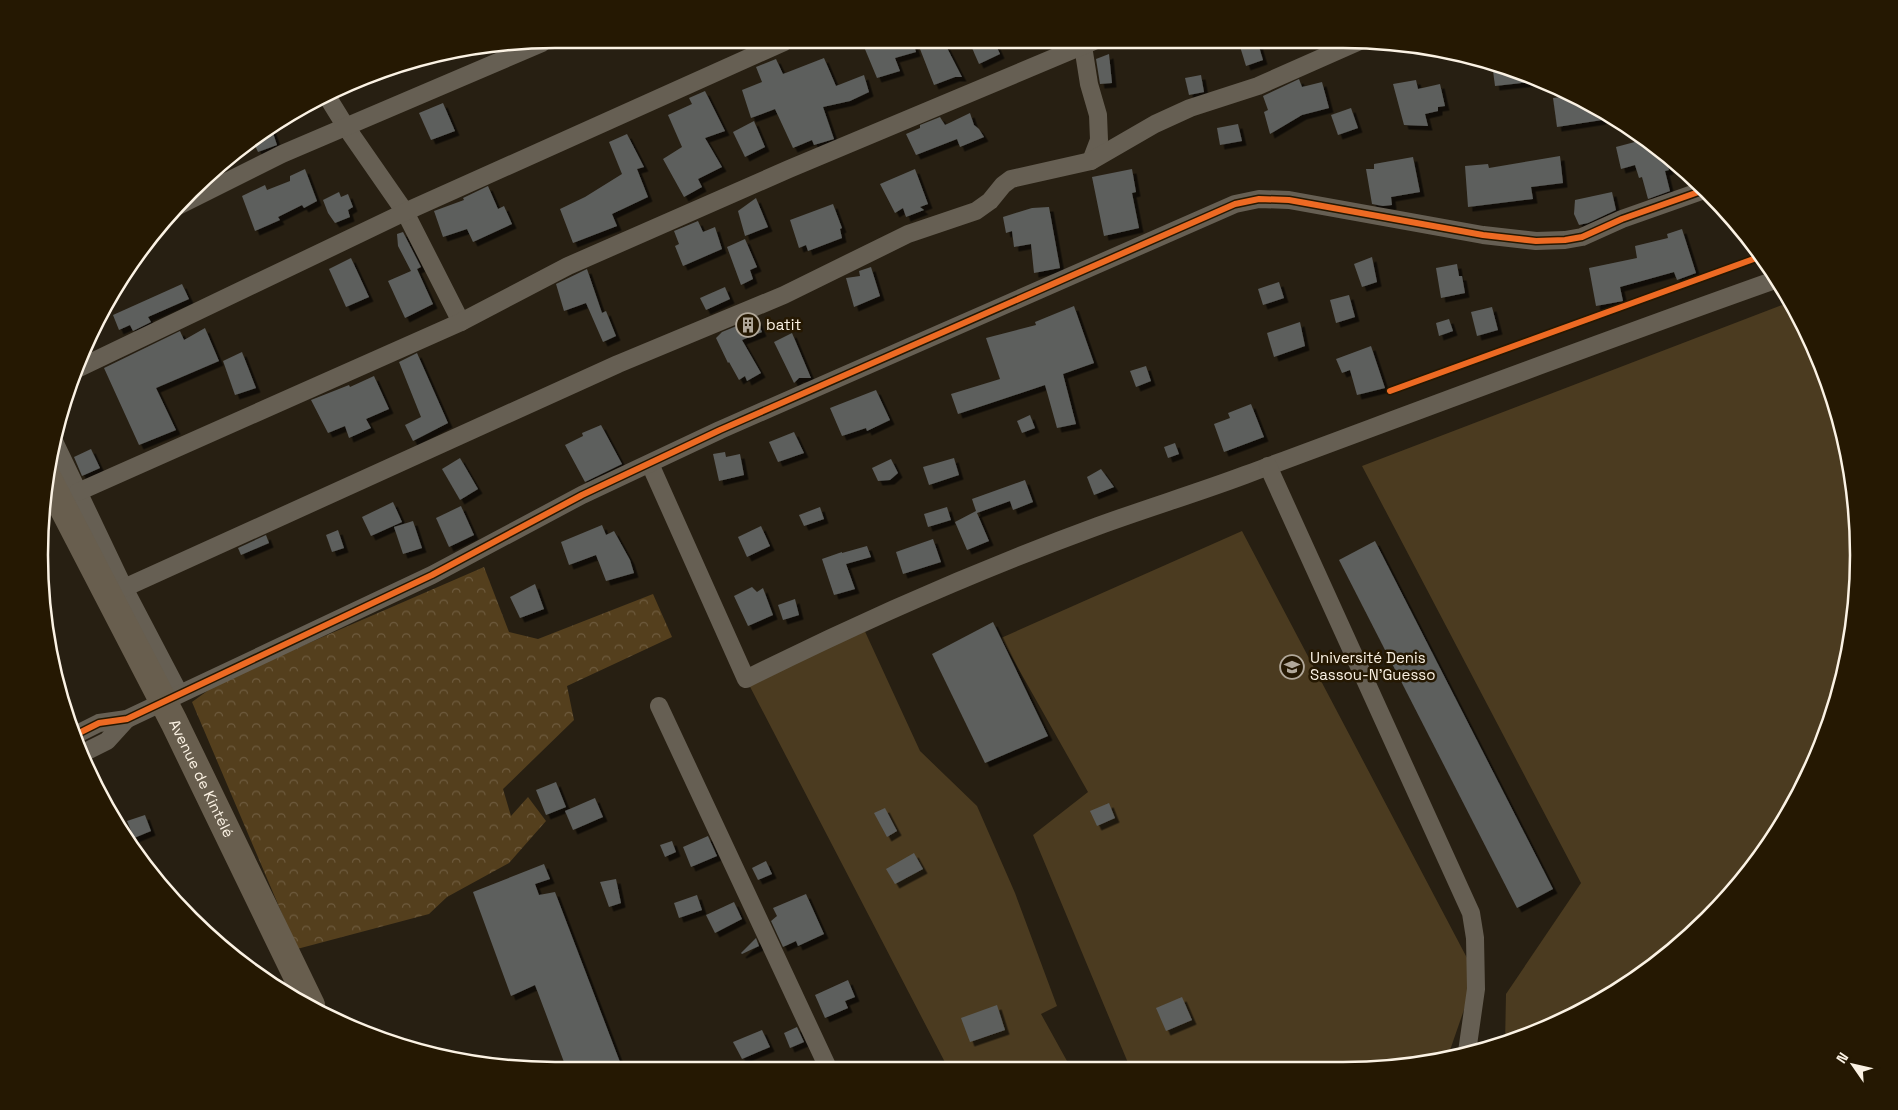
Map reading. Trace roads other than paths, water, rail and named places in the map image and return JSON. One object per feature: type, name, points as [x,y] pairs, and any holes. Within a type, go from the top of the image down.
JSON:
[{"type":"main road","name":"Avenue de Kintélé","points":[[52,486],[171,697],[308,999]]},
{"type":"street","points":[[84,366],[405,212],[771,48]]},
{"type":"street","points":[[78,492],[461,322],[568,266],[789,169],[1076,48]]},
{"type":"street","points":[[1088,48],[1090,84],[1098,115],[1099,140],[1091,161]]},
{"type":"street","points":[[124,588],[618,364],[784,295],[908,234],[976,211],[1011,179],[1091,161],[1155,124],[1190,108],[1258,86],[1344,48]]},
{"type":"street","points":[[194,198],[282,154],[528,49]]},
{"type":"street","points":[[330,101],[405,212],[461,322]]},
{"type":"street","points":[[80,733],[99,723],[127,719],[432,575],[582,495],[720,430],[1235,204],[1259,199],[1289,200],[1484,235],[1545,241],[1582,237],[1622,219],[1698,192]]},
{"type":"street","points":[[650,464],[746,680],[984,570],[1101,525],[1191,495],[1583,348],[1771,282]]},
{"type":"street","points":[[58,450],[124,588],[171,697]]},
{"type":"street","points":[[1268,466],[1471,913],[1475,938],[1476,989],[1468,1047]]},
{"type":"street","points":[[659,706],[826,1062]]},
{"type":"street","points":[[87,751],[107,741],[127,719]]},
{"type":"place","name":"batit","points":[[748,325]]},
{"type":"place","name":"Université Denis Sassou-N'Guesso","points":[[1292,667]]}]
